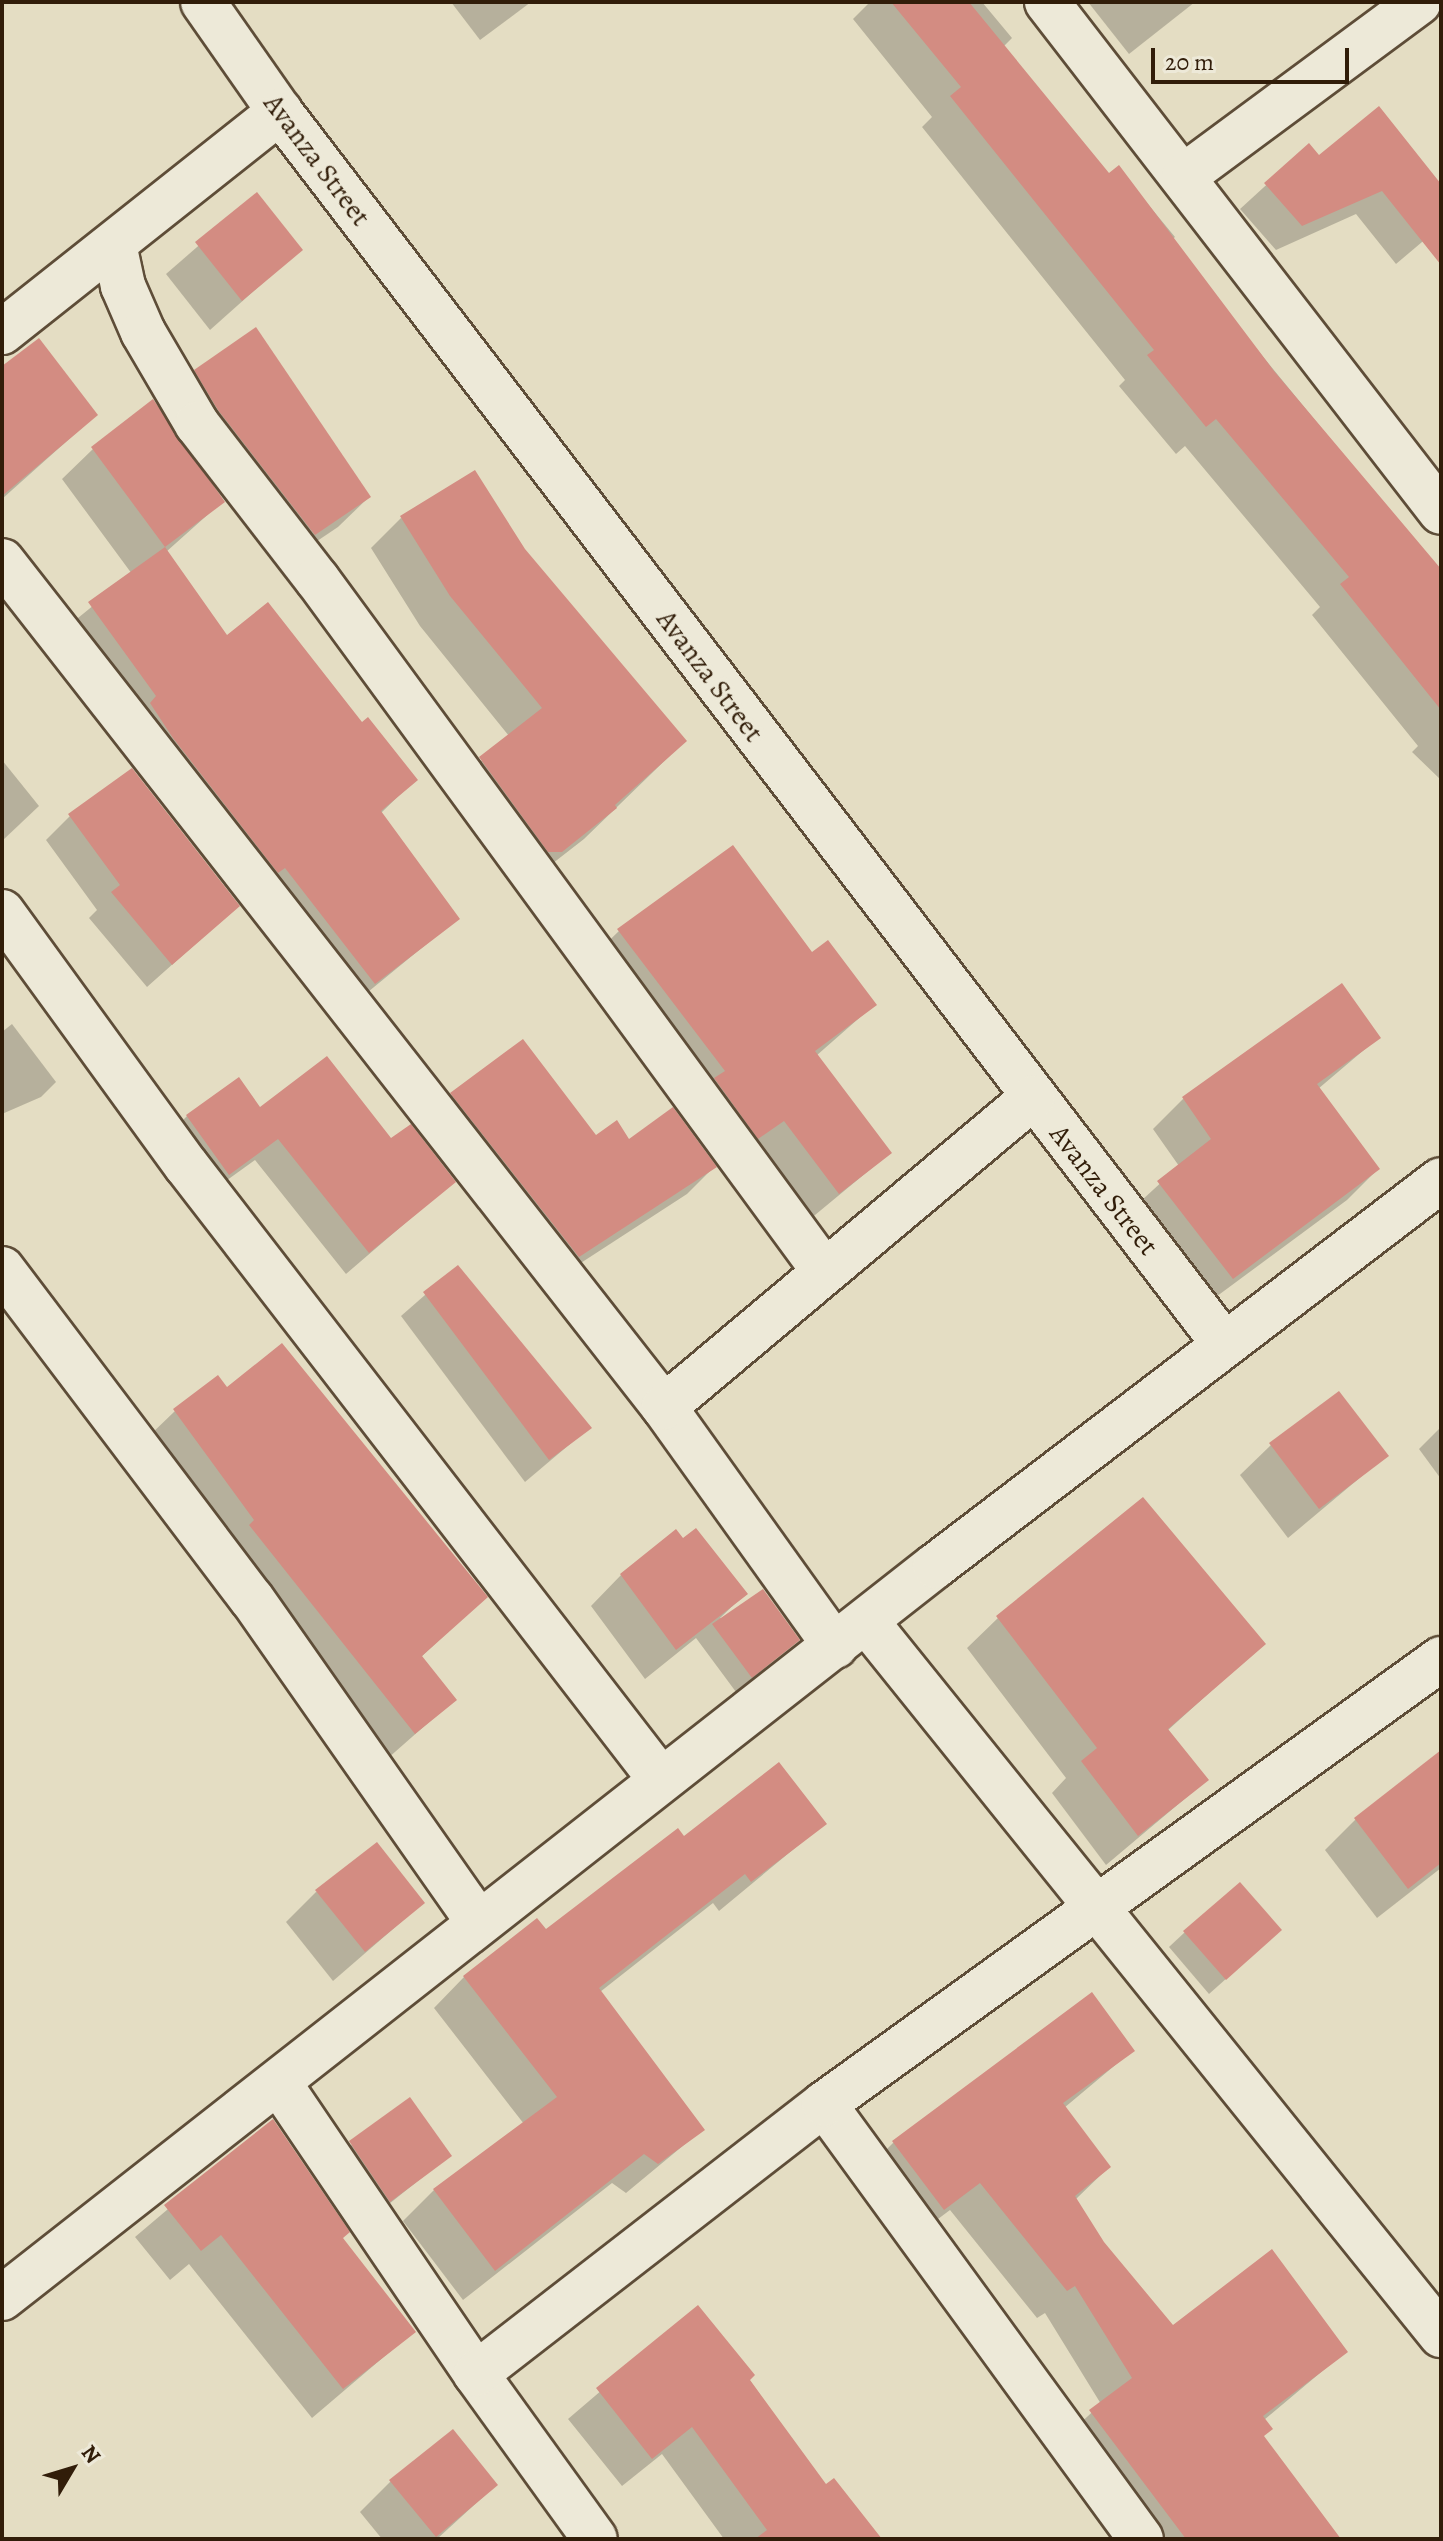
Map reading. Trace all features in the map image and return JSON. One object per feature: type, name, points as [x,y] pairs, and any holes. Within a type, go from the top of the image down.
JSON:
[{"type":"street","name":"Avanza Street","points":[[203,2],[280,112],[1032,1098],[1224,1344]]},
{"type":"street","points":[[1047,2],[1441,512]]},
{"type":"street","points":[[1184,176],[1419,2]]},
{"type":"street","points":[[1436,2],[1441,9]]},
{"type":"street","points":[[2,332],[280,112]]},
{"type":"street","points":[[114,244],[123,286],[143,332],[197,424],[317,579],[824,1271]]},
{"type":"street","points":[[2,561],[664,1407],[851,1634],[1098,1907],[1428,2288],[1441,2335]]},
{"type":"street","points":[[2,912],[186,1165],[661,1780]]},
{"type":"street","points":[[664,1407],[1032,1098]]},
{"type":"street","points":[[2,2298],[279,2083],[478,1922],[1224,1344],[1441,1180]]},
{"type":"street","points":[[2,1269],[252,1599],[478,1922]]},
{"type":"street","points":[[476,2374],[824,2104],[1098,1907],[1437,1670]]},
{"type":"street","points":[[279,2083],[476,2374],[595,2539]]},
{"type":"street","points":[[824,2104],[1141,2539]]},
{"type":"building","points":[[891,2],[969,2],[1109,173],[1119,165],[1274,371],[1441,569],[1441,710],[1340,584],[1349,577],[1216,419],[1206,427],[1147,355],[1154,350],[950,96],[961,87]]},
{"type":"building","points":[[1379,106],[1441,184],[1441,265],[1382,191],[1302,226],[1264,183],[1309,143],[1319,155]]},
{"type":"building","points":[[257,192],[303,250],[242,301],[195,242]]},
{"type":"building","points":[[256,327],[371,497],[315,535],[218,410],[194,370]]},
{"type":"building","points":[[39,338],[98,415],[2,496],[2,366]]},
{"type":"building","points":[[153,399],[225,502],[165,547],[91,447]]},
{"type":"building","points":[[475,470],[525,549],[687,741],[615,805],[617,808],[562,852],[548,852],[479,757],[542,708],[450,596],[400,516]]},
{"type":"building","points":[[165,547],[227,635],[268,602],[362,722],[368,717],[418,780],[381,811],[460,919],[375,984],[285,868],[278,873],[173,738],[150,703],[156,696],[88,602]]},
{"type":"building","points":[[132,768],[240,906],[172,965],[111,892],[120,885],[68,814]]},
{"type":"building","points":[[733,845],[812,952],[828,940],[877,1005],[815,1051],[892,1153],[839,1194],[784,1121],[758,1139],[714,1078],[725,1071],[617,929]]},
{"type":"building","points":[[1342,983],[1381,1038],[1317,1084],[1380,1169],[1233,1279],[1157,1181],[1211,1139],[1182,1097]]},
{"type":"building","points":[[523,1039],[596,1135],[617,1120],[629,1139],[673,1107],[717,1167],[579,1257],[450,1093]]},
{"type":"building","points":[[327,1056],[391,1138],[411,1124],[456,1182],[369,1253],[278,1139],[229,1175],[186,1115],[239,1077],[260,1107]]},
{"type":"building","points":[[458,1265],[592,1428],[549,1460],[423,1292]]},
{"type":"building","points":[[282,1343],[488,1597],[422,1656],[457,1700],[415,1734],[249,1525],[254,1520],[173,1409],[218,1375],[227,1387]]},
{"type":"building","points":[[1339,1391],[1389,1456],[1319,1509],[1269,1443]]},
{"type":"building","points":[[1143,1497],[1266,1644],[1168,1729],[1209,1780],[1138,1836],[1081,1761],[1097,1748],[996,1616]]},
{"type":"building","points":[[696,1528],[748,1594],[676,1650],[620,1574],[676,1529],[683,1538]]},
{"type":"building","points":[[763,1589],[800,1640],[752,1678],[712,1624]]},
{"type":"building","points":[[1441,1750],[1441,1863],[1408,1889],[1354,1818]]},
{"type":"building","points":[[779,1762],[827,1824],[751,1882],[745,1874],[599,1988],[705,2130],[658,2164],[644,2154],[495,2271],[433,2189],[557,2097],[463,1976],[537,1918],[546,1929],[678,1828],[684,1836]]},
{"type":"building","points":[[377,1842],[425,1903],[365,1952],[315,1890]]},
{"type":"building","points":[[1240,1882],[1282,1930],[1226,1980],[1183,1931]]},
{"type":"building","points":[[1092,1992],[1135,2051],[1063,2103],[1111,2167],[1075,2196],[1104,2242],[1173,2325],[1272,2249],[1348,2352],[1263,2416],[1273,2429],[1264,2436],[1341,2539],[1186,2539],[1089,2410],[1132,2378],[1075,2286],[1067,2291],[980,2183],[944,2210],[892,2141]]},
{"type":"building","points":[[410,2097],[452,2156],[390,2202],[349,2141]]},
{"type":"building","points":[[273,2119],[350,2232],[343,2238],[416,2332],[343,2389],[221,2235],[201,2251],[164,2205]]},
{"type":"building","points":[[698,2305],[755,2375],[750,2380],[826,2484],[834,2478],[882,2539],[755,2539],[767,2530],[692,2427],[652,2459],[596,2388]]},
{"type":"building","points":[[453,2429],[498,2485],[436,2537],[389,2480]]}]
